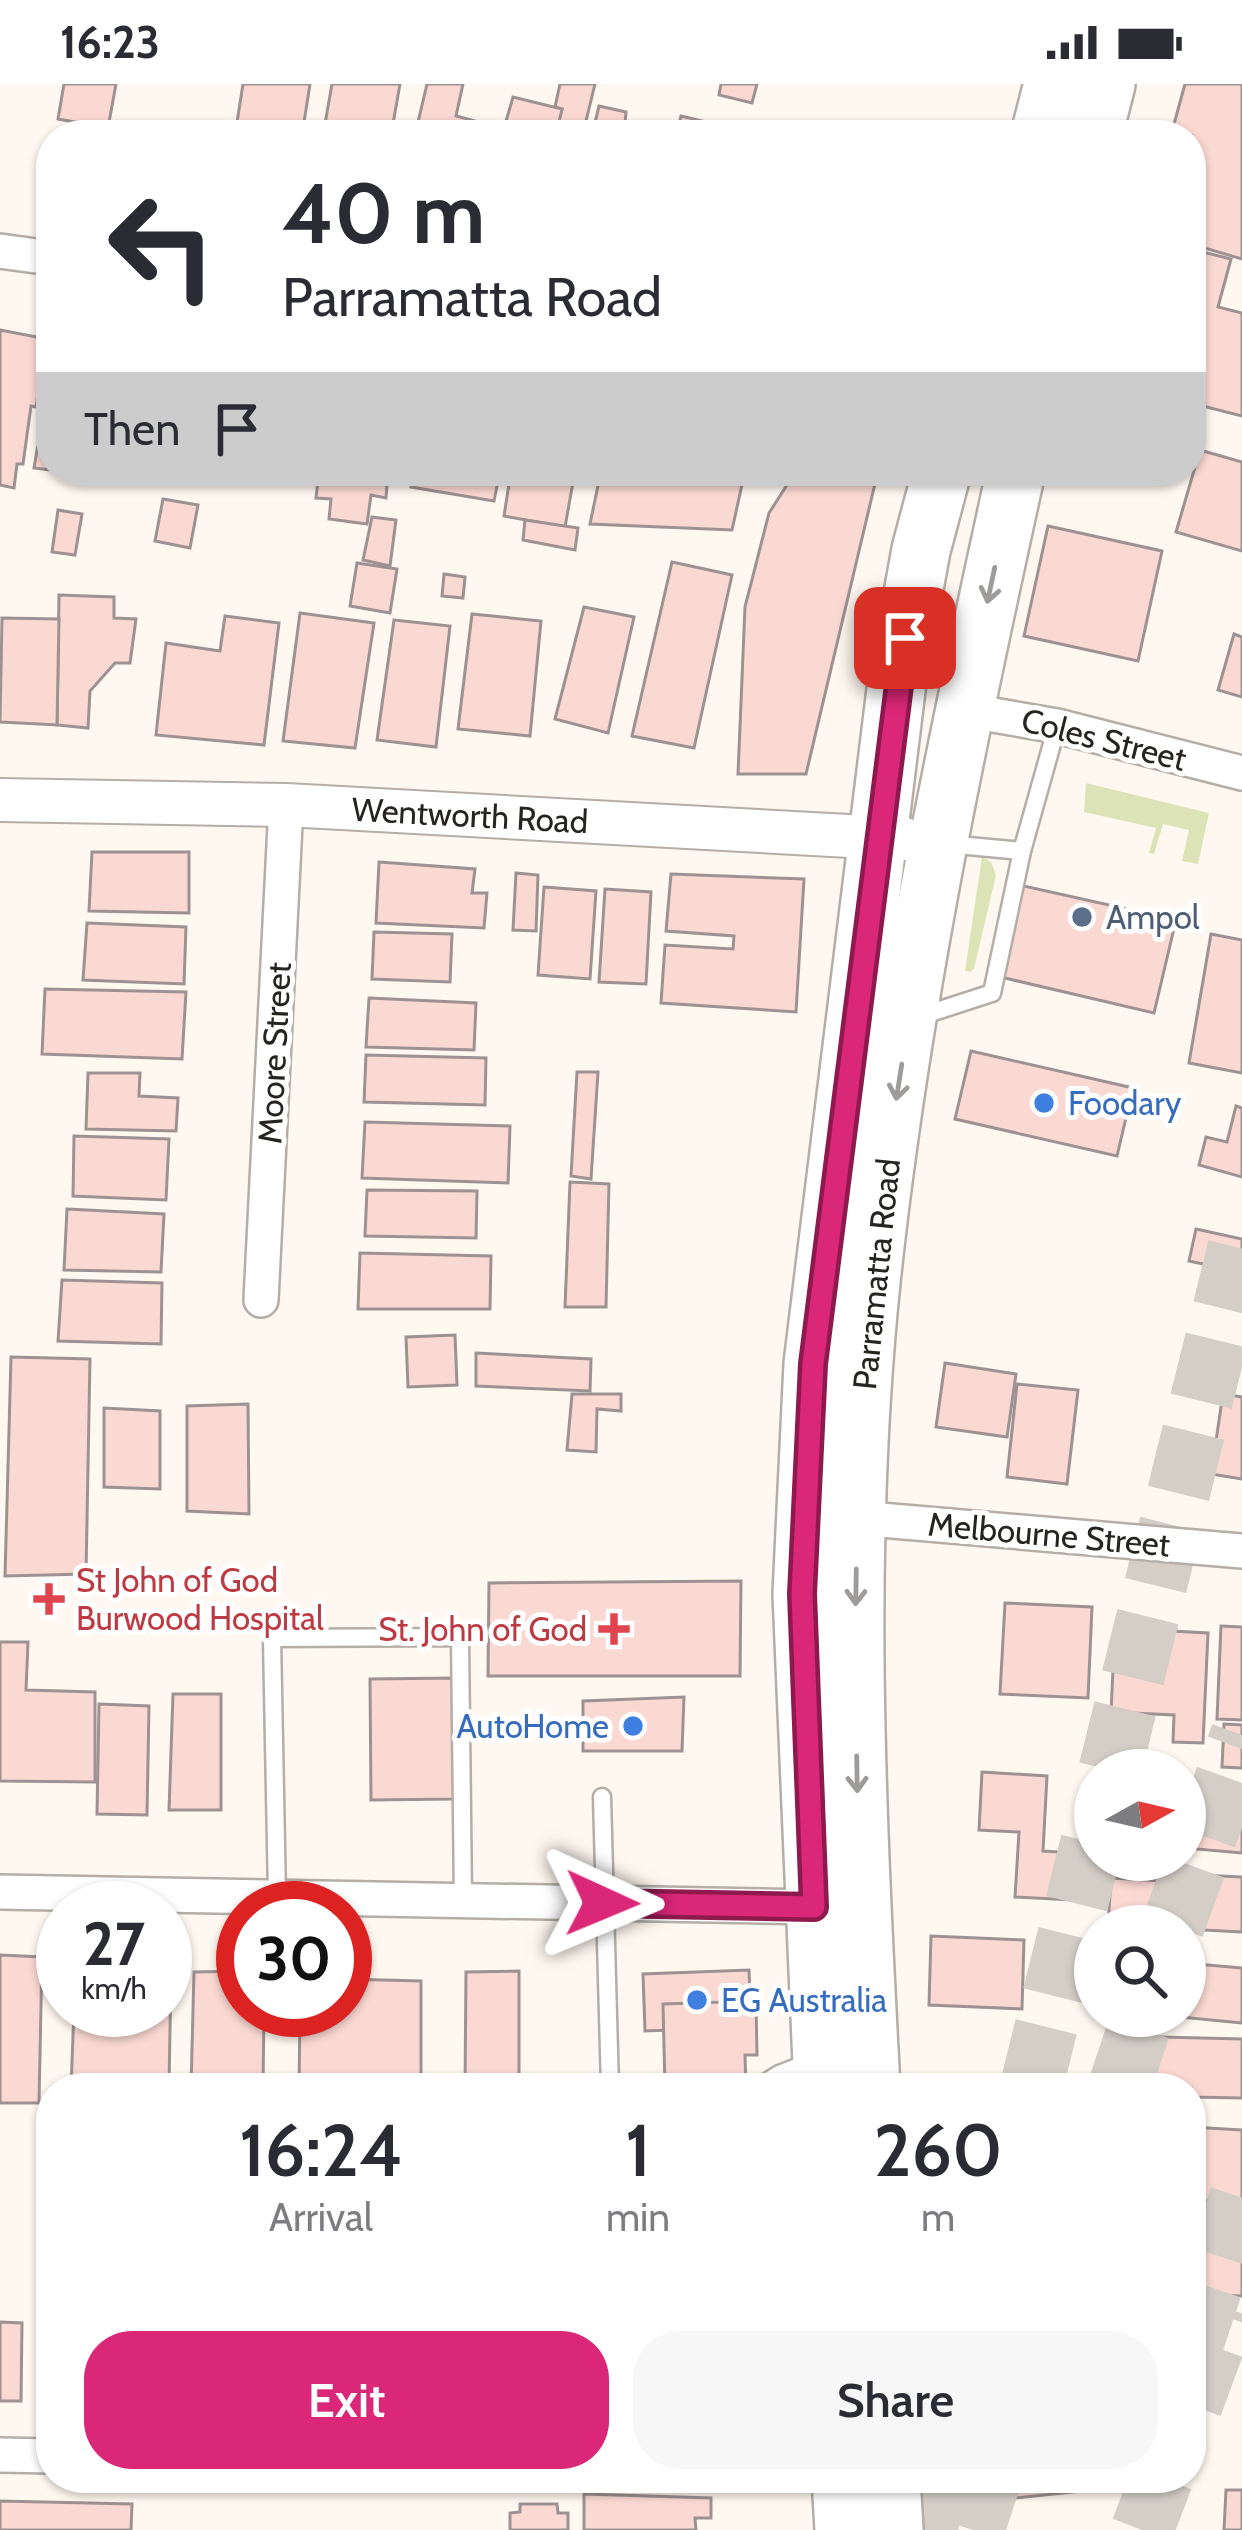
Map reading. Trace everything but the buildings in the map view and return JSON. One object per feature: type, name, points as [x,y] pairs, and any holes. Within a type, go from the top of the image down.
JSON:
[{"type":"highway","points":[[1044,120],[1053,84]]},
{"type":"highway","points":[[1097,120],[1106,84]]},
{"type":"highway","name":"Parramatta Road","points":[[822,2073],[802,1594],[807,1454],[829,1224],[897,682],[938,486]]},
{"type":"highway","name":"Parramatta Road","points":[[870,2073],[856,1761],[857,1518],[871,1282],[940,843],[1013,486]]},
{"type":"highway","points":[[843,2493],[844,2530]]},
{"type":"highway","points":[[892,2493],[894,2530]]},
{"type":"street","points":[[0,250],[36,256]]},
{"type":"street","name":"Coles Street","points":[[964,710],[1057,726],[1242,773]]},
{"type":"street","name":"Wentworth Road","points":[[0,800],[286,806],[940,843]]},
{"type":"street","name":"Moore Street","points":[[261,1300],[286,806]]},
{"type":"street","name":"Melbourne Street","points":[[857,1518],[1242,1551]]},
{"type":"street","points":[[0,1892],[216,1896]]},
{"type":"street","points":[[372,1899],[814,1907]]},
{"type":"street","points":[[0,2455],[36,2456]]},
{"type":"lane","points":[[910,1019],[992,993],[1022,851],[1057,726]]},
{"type":"lane","points":[[940,843],[1022,851]]},
{"type":"lane","points":[[277,1881],[272,1638],[460,1637],[463,1900]]},
{"type":"lane","points":[[602,1797],[609,2073]]},
{"type":"green space","points":[[1086,783],[1209,813],[1198,864],[1182,861],[1189,830],[1163,824],[1154,854],[1149,853],[1156,828],[1084,812]]},
{"type":"green space","points":[[982,857],[991,862],[996,875],[970,972],[965,971]]},
{"type":"tunnel","points":[[1115,1749],[1242,1236]]},
{"type":"tunnel","points":[[1181,1905],[1242,1735]]},
{"type":"tunnel","points":[[1035,2073],[1082,1881]]},
{"type":"tunnel","points":[[1124,2073],[1136,2037]]},
{"type":"tunnel","points":[[1206,2302],[1242,2194]]},
{"type":"tunnel","points":[[1206,2365],[1227,2308]]},
{"type":"tunnel","points":[[926,2530],[935,2493]]},
{"type":"tunnel","points":[[973,2530],[985,2493]]},
{"type":"tunnel","points":[[1142,2530],[1156,2493]]},
{"type":"place","name":"Ampol","points":[[1082,917]]},
{"type":"place","name":"Foodary","points":[[1044,1103]]},
{"type":"place","name":"St John of God Burwood Hospital","points":[[49,1599]]},
{"type":"place","name":"St. John of God","points":[[614,1629]]},
{"type":"place","name":"AutoHome","points":[[633,1726]]},
{"type":"place","name":"EG Australia","points":[[697,2000]]},
{"type":"route","points":[[602,1903],[814,1907],[802,1594],[813,1364],[905,638]]}]
